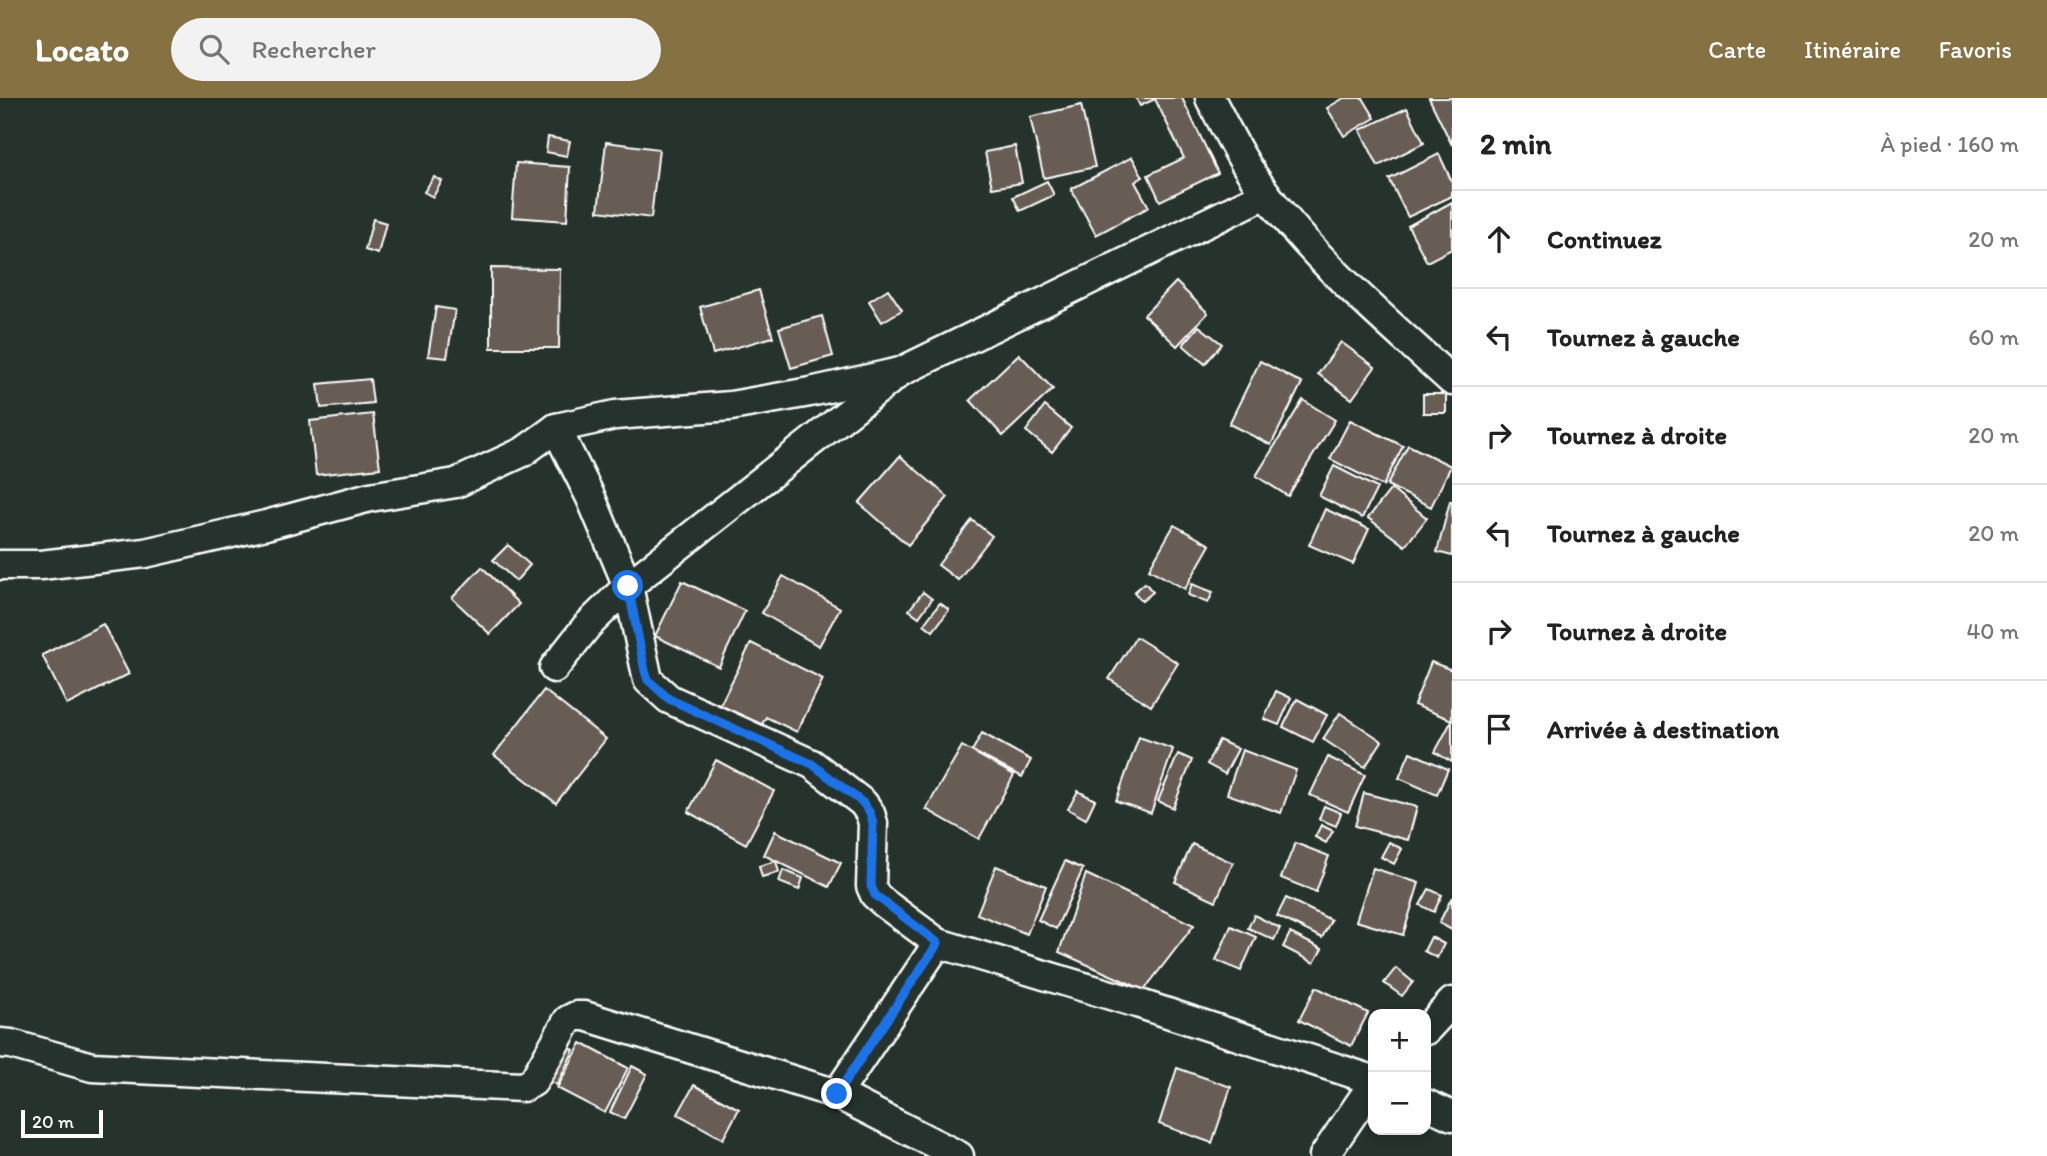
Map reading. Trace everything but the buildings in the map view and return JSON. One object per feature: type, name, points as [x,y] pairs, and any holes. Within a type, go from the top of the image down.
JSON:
[{"type":"street","points":[[1210,98],[1266,194],[1317,254],[1452,381]]},
{"type":"street","points":[[554,668],[587,626],[628,586],[900,372],[1266,194]]},
{"type":"street","points":[[0,565],[41,565],[145,553],[267,525],[370,497],[456,483],[523,452],[556,428],[615,415],[744,403],[900,372]]},
{"type":"street","points":[[556,428],[591,498],[628,586],[648,680],[669,699],[812,764],[863,803],[873,823],[871,886],[875,895],[938,943],[1137,1003],[1368,1080]]},
{"type":"street","points":[[837,1094],[938,943]]},
{"type":"street","points":[[1431,1025],[1452,1002]]},
{"type":"street","points":[[0,1043],[92,1067],[523,1087],[533,1082],[568,1020],[585,1016],[837,1094],[959,1156]]},
{"type":"street","points":[[1324,1156],[1368,1090]]},
{"type":"street","points":[[1431,1106],[1452,1116]]},
{"type":"route","points":[[628,586],[648,680],[669,699],[812,764],[863,803],[873,823],[871,886],[875,895],[938,943],[837,1094]]}]
